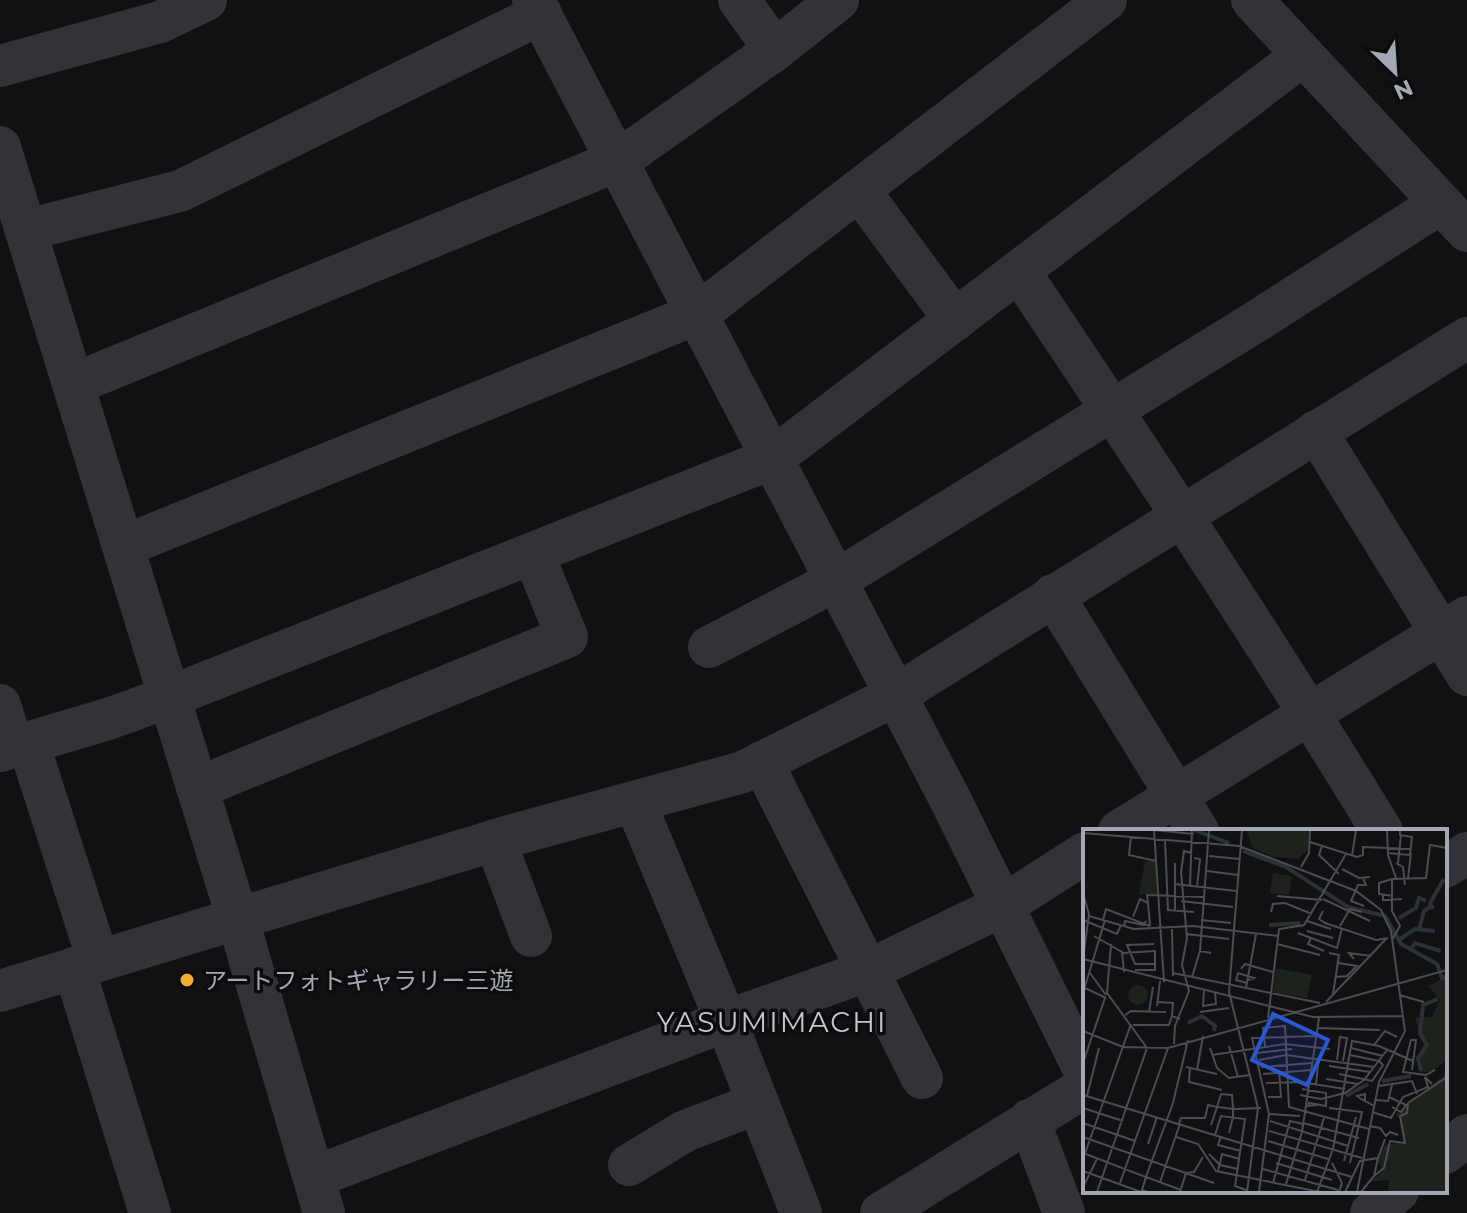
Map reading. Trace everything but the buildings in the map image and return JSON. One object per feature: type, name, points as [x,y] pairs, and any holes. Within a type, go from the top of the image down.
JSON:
[{"type":"street","points":[[0,66],[160,22],[206,0]]},
{"type":"street","points":[[739,0],[775,50]]},
{"type":"street","points":[[74,384],[619,160],[775,50],[838,0]]},
{"type":"street","points":[[124,546],[699,313],[1106,0]]},
{"type":"street","points":[[709,647],[837,580],[1252,324],[1454,217],[1252,0]]},
{"type":"street","points":[[26,230],[180,191],[537,7],[837,580],[1004,905],[1083,1068]]},
{"type":"street","points":[[14,746],[108,719],[169,697],[773,458],[1303,55]]},
{"type":"street","points":[[0,147],[238,920],[314,1202],[726,1021],[867,971],[1004,905],[1083,854]]},
{"type":"street","points":[[859,190],[955,320]]},
{"type":"street","points":[[1019,271],[1182,514],[1381,829]]},
{"type":"street","points":[[0,991],[495,840],[743,772],[896,695],[1467,338]]},
{"type":"street","points":[[1316,431],[1454,625],[1467,675]]},
{"type":"street","points":[[197,788],[567,637],[533,553]]},
{"type":"street","points":[[1053,595],[1197,829]]},
{"type":"street","points":[[1122,829],[1454,625]]},
{"type":"street","points":[[0,705],[86,964],[150,1213]]},
{"type":"street","points":[[762,762],[922,1078]]},
{"type":"street","points":[[635,802],[801,1213]]},
{"type":"street","points":[[495,840],[531,936]]},
{"type":"street","points":[[1447,866],[1467,853]]},
{"type":"street","points":[[881,1213],[1083,1088]]},
{"type":"street","points":[[629,1165],[685,1131],[758,1103]]},
{"type":"street","points":[[1029,1120],[1064,1213]]},
{"type":"street","points":[[1447,1151],[1467,1135]]},
{"type":"street","points":[[1371,1213],[1396,1193]]},
{"type":"place","name":"アートフォトギャラリー三遊","points":[[187,980]]},
{"type":"district","name":"YASUMIMACHI","points":[[772,1022]]}]
